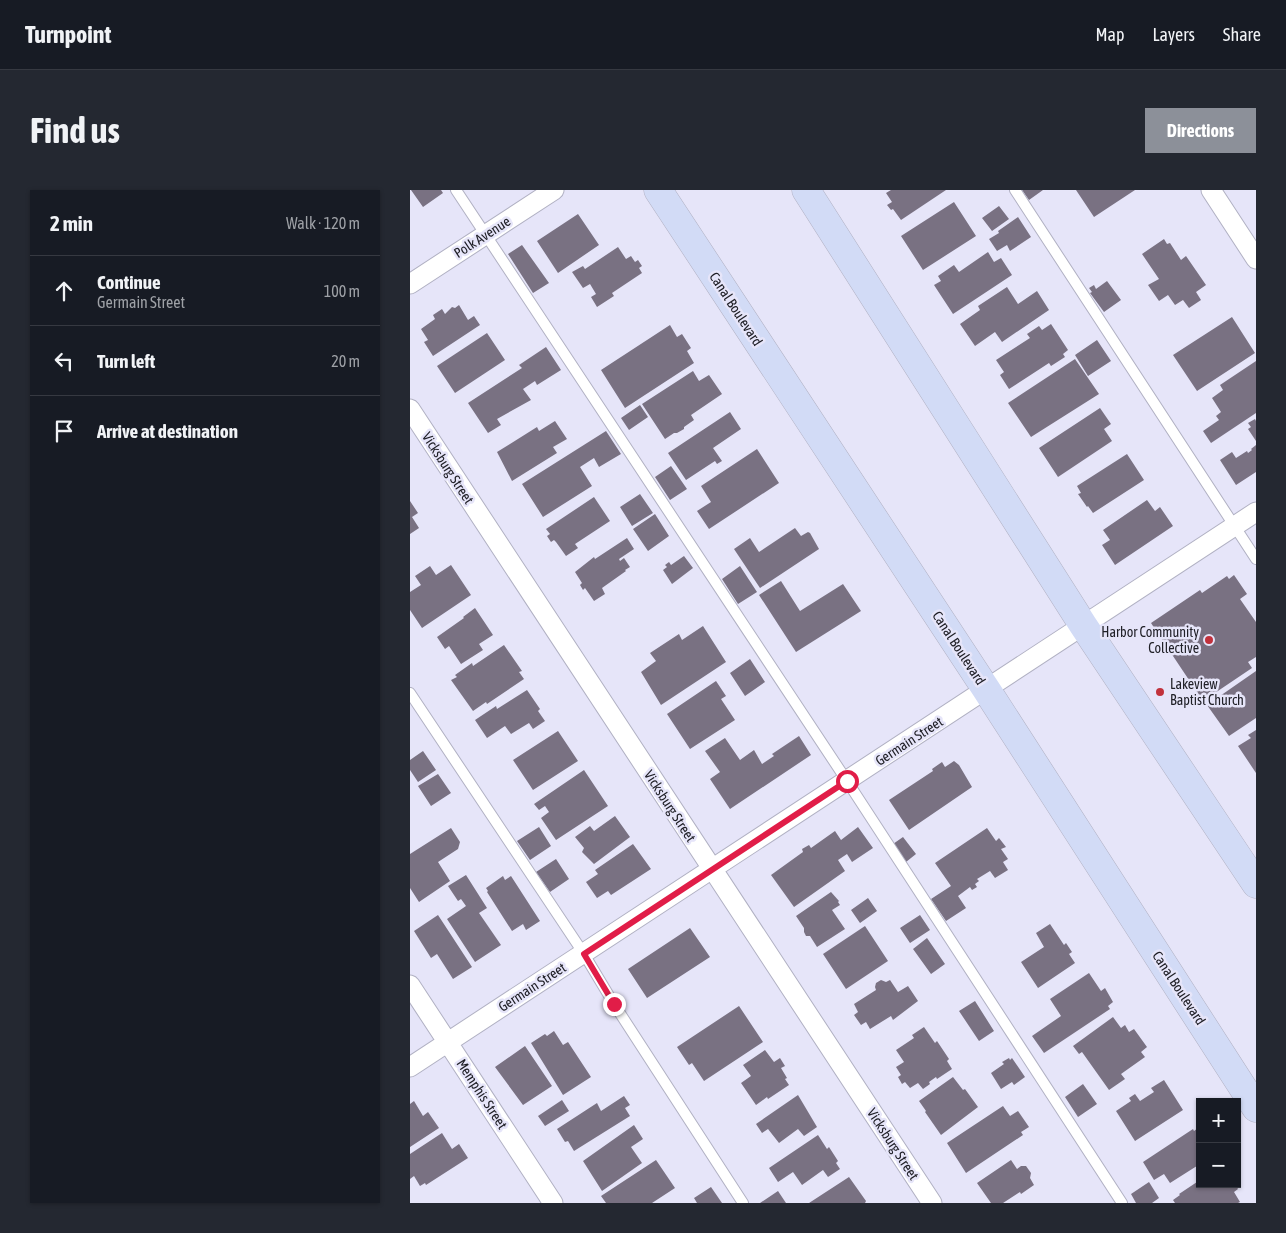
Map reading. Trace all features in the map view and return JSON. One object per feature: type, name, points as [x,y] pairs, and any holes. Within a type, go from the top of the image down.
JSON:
[{"type":"main road","name":"Canal Boulevard","points":[[658,190],[986,690],[1256,1108]]},
{"type":"main road","points":[[806,190],[1083,625],[1256,884]]},
{"type":"street","name":"Polk Avenue","points":[[410,284],[554,190]]},
{"type":"street","points":[[1211,190],[1256,259]]},
{"type":"street","name":"Vicksburg Street","points":[[410,409],[932,1203]]},
{"type":"street","name":"Germain Street","points":[[410,1067],[1256,512]]},
{"type":"street","name":"Memphis Street","points":[[410,985],[553,1203]]},
{"type":"lane","points":[[456,190],[847,781],[1122,1203]]},
{"type":"lane","points":[[1015,190],[1256,559]]},
{"type":"lane","points":[[410,693],[584,954],[614,1004],[743,1203]]},
{"type":"building","points":[[411,190],[441,190],[443,193],[423,207]]},
{"type":"building","points":[[891,190],[946,190],[901,220],[893,209],[891,210],[887,205],[892,202],[886,193]]},
{"type":"building","points":[[1022,190],[1043,190],[1029,200]]},
{"type":"building","points":[[1076,190],[1135,190],[1094,217]]},
{"type":"building","points":[[954,202],[976,236],[923,270],[901,236]]},
{"type":"building","points":[[999,206],[1009,219],[992,231],[982,218]]},
{"type":"building","points":[[578,214],[599,245],[558,273],[537,241]]},
{"type":"building","points":[[1018,217],[1031,237],[1010,251],[1007,245],[997,251],[989,239]]},
{"type":"building","points":[[1164,239],[1167,244],[1170,243],[1181,260],[1186,256],[1206,285],[1196,292],[1201,300],[1189,308],[1183,300],[1175,305],[1168,295],[1159,301],[1148,285],[1159,279],[1142,254]]},
{"type":"building","points":[[522,245],[549,283],[533,293],[508,254]]},
{"type":"building","points":[[618,247],[626,259],[631,256],[635,262],[638,260],[642,266],[639,268],[642,273],[612,293],[614,296],[597,307],[591,297],[596,294],[590,284],[583,288],[572,272],[583,266],[585,269]]},
{"type":"building","points":[[988,252],[994,262],[1001,258],[1012,275],[953,314],[934,285],[941,281],[938,276],[954,265],[959,272]]},
{"type":"building","points":[[1107,281],[1121,300],[1104,312],[1090,293],[1092,292],[1089,288],[1094,285],[1096,289]]},
{"type":"building","points":[[1007,287],[1018,304],[1037,291],[1049,310],[1002,342],[995,332],[975,346],[960,324],[980,310],[978,306]]},
{"type":"building","points":[[459,305],[468,320],[474,316],[480,325],[433,356],[424,342],[428,340],[421,329],[435,319],[433,315],[442,309],[445,314],[452,307],[455,308]]},
{"type":"building","points":[[1232,317],[1255,353],[1197,391],[1173,355]]},
{"type":"building","points":[[1051,324],[1068,350],[1063,354],[1065,357],[1051,366],[1049,363],[1009,389],[1000,375],[1004,372],[996,360],[1030,338],[1027,334],[1039,326],[1042,330]]},
{"type":"building","points":[[670,325],[677,337],[682,334],[691,348],[687,351],[694,363],[625,408],[601,370]]},
{"type":"building","points":[[487,333],[505,360],[455,393],[437,366]]},
{"type":"building","points":[[1097,340],[1111,361],[1088,376],[1075,355]]},
{"type":"building","points":[[546,347],[561,370],[537,385],[535,381],[523,389],[531,400],[497,419],[501,425],[488,433],[468,403],[522,368],[519,365]]},
{"type":"building","points":[[1075,359],[1099,394],[1031,437],[1008,403]]},
{"type":"building","points":[[1256,361],[1256,413],[1211,443],[1203,431],[1219,420],[1216,416],[1221,412],[1212,398],[1223,390],[1220,385]]},
{"type":"building","points":[[693,371],[699,381],[709,375],[722,394],[691,415],[694,420],[684,429],[665,439],[642,404]]},
{"type":"building","points":[[640,405],[648,417],[629,430],[621,418]]},
{"type":"building","points":[[1100,408],[1111,424],[1104,429],[1112,441],[1058,477],[1039,448]]},
{"type":"building","points":[[730,412],[741,429],[713,448],[722,461],[717,464],[715,461],[686,480],[668,453]]},
{"type":"building","points":[[1255,419],[1256,441],[1248,429],[1251,427],[1248,423]]},
{"type":"building","points":[[555,421],[567,439],[553,447],[557,453],[512,481],[497,452],[537,427],[539,431]]},
{"type":"building","points":[[606,431],[621,454],[599,467],[594,458],[580,467],[592,486],[543,517],[522,484]]},
{"type":"building","points":[[1256,445],[1256,472],[1236,485],[1220,460],[1232,452],[1236,458],[1247,451],[1248,453]]},
{"type":"building","points":[[757,449],[779,483],[709,529],[697,511],[711,502],[701,486]]},
{"type":"building","points":[[1127,454],[1144,480],[1093,513],[1078,494],[1081,493],[1077,486]]},
{"type":"building","points":[[671,466],[687,489],[670,500],[655,477]]},
{"type":"building","points":[[640,494],[653,513],[632,526],[620,507]]},
{"type":"building","points":[[594,497],[610,521],[575,544],[578,548],[566,556],[554,540],[551,542],[547,536],[550,534],[546,529]]},
{"type":"building","points":[[1147,500],[1155,511],[1160,507],[1173,526],[1115,565],[1102,545],[1110,540],[1103,530]]},
{"type":"building","points":[[410,501],[418,513],[412,517],[419,528],[410,534]]},
{"type":"building","points":[[655,514],[669,536],[648,551],[633,529]]},
{"type":"building","points":[[795,528],[801,536],[808,532],[810,533],[819,549],[760,588],[734,549],[750,538],[759,552]]},
{"type":"building","points":[[627,538],[634,549],[619,559],[620,561],[624,558],[630,567],[602,588],[605,594],[594,601],[585,588],[583,590],[580,585],[582,583],[575,572],[594,557],[595,559]]},
{"type":"building","points":[[684,556],[693,568],[672,584],[663,570],[667,567],[665,565],[669,562],[671,565]]},
{"type":"building","points":[[451,565],[471,595],[422,628],[410,610],[410,592],[421,585],[415,576],[430,566],[436,575]]},
{"type":"building","points":[[740,566],[757,592],[738,604],[722,579]]},
{"type":"building","name":"Harbor Community Collective","points":[[1234,575],[1247,594],[1240,599],[1256,622],[1256,657],[1248,662],[1252,668],[1203,701],[1151,623],[1200,590],[1202,593],[1227,576],[1229,579]]},
{"type":"building","points":[[781,581],[800,611],[843,584],[861,611],[796,652],[759,595]]},
{"type":"building","points":[[475,608],[493,635],[479,644],[483,650],[461,664],[449,646],[445,649],[437,637]]},
{"type":"building","points":[[703,626],[726,662],[661,705],[641,672],[656,661],[650,653],[679,634],[682,640]]},
{"type":"building","points":[[504,645],[522,671],[519,672],[524,679],[487,704],[486,702],[473,711],[451,680],[472,663],[473,666]]},
{"type":"building","points":[[750,659],[765,682],[745,696],[730,673]]},
{"type":"building","points":[[1256,671],[1256,718],[1229,736],[1207,705]]},
{"type":"building","points":[[716,681],[726,696],[721,699],[735,720],[690,749],[667,714]]},
{"type":"building","points":[[527,690],[540,709],[538,711],[545,721],[533,729],[529,723],[511,734],[505,726],[487,738],[475,720],[496,706],[497,709]]},
{"type":"building","points":[[1256,730],[1256,773],[1238,746],[1251,738],[1248,735]]},
{"type":"building","points":[[558,731],[578,761],[533,790],[513,760]]},
{"type":"building","points":[[799,736],[811,755],[730,809],[710,779],[720,772],[705,751],[725,738],[740,760],[754,750],[762,764],[774,756],[772,754]]},
{"type":"building","points":[[423,751],[436,770],[418,782],[410,770],[410,760]]},
{"type":"building","points":[[954,761],[959,765],[972,787],[909,830],[889,800],[933,771],[932,769],[942,762],[945,767]]},
{"type":"building","points":[[584,770],[608,806],[556,840],[541,818],[549,812],[545,806],[539,810],[534,804]]},
{"type":"building","points":[[438,774],[451,793],[431,806],[418,786]]},
{"type":"building","points":[[615,816],[630,837],[594,864],[582,852],[584,848],[575,837],[590,826],[594,831]]},
{"type":"building","points":[[539,827],[551,846],[530,860],[517,841]]},
{"type":"building","points":[[858,827],[873,848],[852,862],[847,854],[838,860],[845,871],[794,907],[771,875],[803,852],[802,849],[809,845],[811,848],[835,831],[841,840]]},
{"type":"building","points":[[451,828],[460,842],[458,849],[438,862],[450,881],[419,902],[410,888],[410,854]]},
{"type":"building","points":[[987,828],[996,841],[999,838],[1006,847],[1001,849],[1008,859],[1003,862],[1008,870],[995,878],[990,871],[977,879],[979,881],[975,884],[977,887],[972,890],[970,887],[958,896],[966,908],[946,921],[931,899],[951,886],[935,863]]},
{"type":"building","points":[[903,837],[916,854],[906,862],[893,844]]},
{"type":"building","points":[[633,844],[651,869],[611,895],[608,891],[597,898],[586,882],[598,874],[595,870]]},
{"type":"building","points":[[556,859],[569,879],[550,892],[536,872]]},
{"type":"building","points":[[466,875],[487,908],[479,913],[501,945],[475,962],[447,919],[466,906],[461,899],[458,901],[448,886]]},
{"type":"building","points":[[503,876],[505,880],[511,876],[540,921],[526,930],[523,924],[512,931],[487,892],[486,888]]},
{"type":"building","points":[[831,892],[840,905],[832,910],[845,929],[817,947],[810,936],[806,936],[804,928],[796,916]]},
{"type":"building","points":[[868,898],[877,911],[860,923],[851,910]]},
{"type":"building","points":[[438,915],[472,967],[453,979],[437,954],[431,958],[414,931]]},
{"type":"building","points":[[920,915],[930,930],[910,943],[900,928]]},
{"type":"building","points":[[1050,924],[1064,945],[1066,943],[1072,952],[1069,954],[1075,963],[1038,988],[1021,962],[1044,947],[1036,933]]},
{"type":"building","points":[[865,926],[888,961],[846,989],[823,954]]},
{"type":"building","points":[[690,928],[710,957],[647,998],[628,969]]},
{"type":"building","points":[[927,938],[945,964],[931,974],[913,949]]},
{"type":"building","points":[[1089,973],[1101,991],[1105,988],[1113,1002],[1108,1006],[1110,1009],[1044,1053],[1032,1036],[1061,1016],[1050,999]]},
{"type":"building","points":[[881,980],[886,982],[890,980],[898,992],[908,986],[918,1001],[893,1020],[891,1016],[870,1029],[866,1022],[861,1025],[854,1015],[858,1012],[854,1004],[876,990],[876,983]]},
{"type":"building","points":[[975,1001],[994,1031],[979,1041],[959,1011]]},
{"type":"building","points":[[739,1006],[763,1042],[704,1081],[692,1063],[689,1065],[677,1047]]},
{"type":"building","points":[[1113,1017],[1121,1028],[1125,1025],[1129,1032],[1134,1029],[1147,1047],[1141,1052],[1145,1057],[1121,1074],[1125,1079],[1109,1090],[1082,1052],[1079,1054],[1073,1046]]},
{"type":"building","points":[[924,1027],[935,1043],[937,1041],[949,1059],[947,1061],[952,1069],[937,1079],[936,1077],[923,1089],[918,1083],[910,1088],[905,1082],[902,1084],[898,1077],[901,1075],[896,1067],[904,1062],[896,1050],[914,1038],[912,1035]]},
{"type":"building","points":[[554,1031],[563,1045],[568,1042],[591,1077],[563,1095],[531,1043],[545,1034],[547,1036]]},
{"type":"building","points":[[525,1046],[552,1086],[523,1105],[495,1067]]},
{"type":"building","points":[[765,1050],[774,1062],[780,1058],[785,1066],[781,1068],[789,1085],[756,1105],[741,1083],[751,1076],[743,1065]]},
{"type":"building","points":[[1009,1058],[1010,1060],[1012,1058],[1025,1077],[1014,1085],[1012,1082],[1001,1089],[991,1073]]},
{"type":"building","points":[[953,1077],[963,1090],[965,1089],[978,1107],[941,1135],[919,1101]]},
{"type":"building","points":[[1164,1080],[1183,1110],[1135,1141],[1116,1111],[1131,1101],[1129,1098],[1135,1094],[1140,1101],[1154,1092],[1151,1088]]},
{"type":"building","points":[[1083,1084],[1097,1104],[1078,1117],[1065,1097]]},
{"type":"building","points":[[798,1095],[817,1127],[804,1136],[798,1129],[779,1143],[768,1129],[762,1133],[756,1124]]},
{"type":"building","points":[[624,1096],[630,1105],[625,1108],[630,1116],[574,1151],[568,1141],[565,1142],[557,1129],[597,1103],[601,1111]]},
{"type":"building","points":[[562,1100],[569,1111],[545,1126],[538,1116]]},
{"type":"building","points":[[414,1101],[423,1116],[428,1112],[439,1128],[410,1147],[410,1104]]},
{"type":"building","points":[[1003,1106],[1010,1116],[1018,1111],[1029,1127],[1021,1132],[1023,1135],[966,1173],[947,1143]]},
{"type":"building","points":[[634,1125],[643,1139],[631,1147],[642,1163],[602,1191],[583,1161]]},
{"type":"building","points":[[1193,1129],[1194,1131],[1196,1130],[1196,1167],[1170,1183],[1164,1174],[1154,1180],[1143,1162]]},
{"type":"building","points":[[442,1133],[452,1149],[459,1144],[468,1158],[426,1185],[425,1183],[420,1186],[414,1176],[410,1179],[410,1154]]},
{"type":"building","points":[[818,1135],[827,1149],[829,1147],[838,1161],[836,1163],[840,1169],[828,1177],[823,1170],[802,1185],[793,1172],[778,1182],[769,1168]]},
{"type":"building","points":[[656,1160],[675,1188],[652,1203],[606,1203],[601,1196]]},
{"type":"building","points":[[1011,1160],[1017,1169],[1021,1166],[1026,1166],[1031,1173],[1030,1178],[1034,1185],[1003,1203],[991,1203],[977,1183]]},
{"type":"building","points":[[849,1177],[866,1201],[865,1203],[809,1203]]},
{"type":"building","points":[[1149,1182],[1159,1198],[1152,1203],[1136,1203],[1131,1194]]},
{"type":"building","points":[[1196,1183],[1196,1188],[1237,1188],[1234,1192],[1240,1202],[1175,1203],[1173,1200]]},
{"type":"building","points":[[711,1187],[722,1203],[697,1203],[694,1198]]},
{"type":"building","points":[[778,1191],[786,1203],[760,1203]]},
{"type":"place","name":"Harbor Community Collective","points":[[1209,640]]},
{"type":"place","name":"Lakeview Baptist Church","points":[[1160,692]]},
{"type":"route","points":[[614,1004],[584,954],[847,781]]}]
